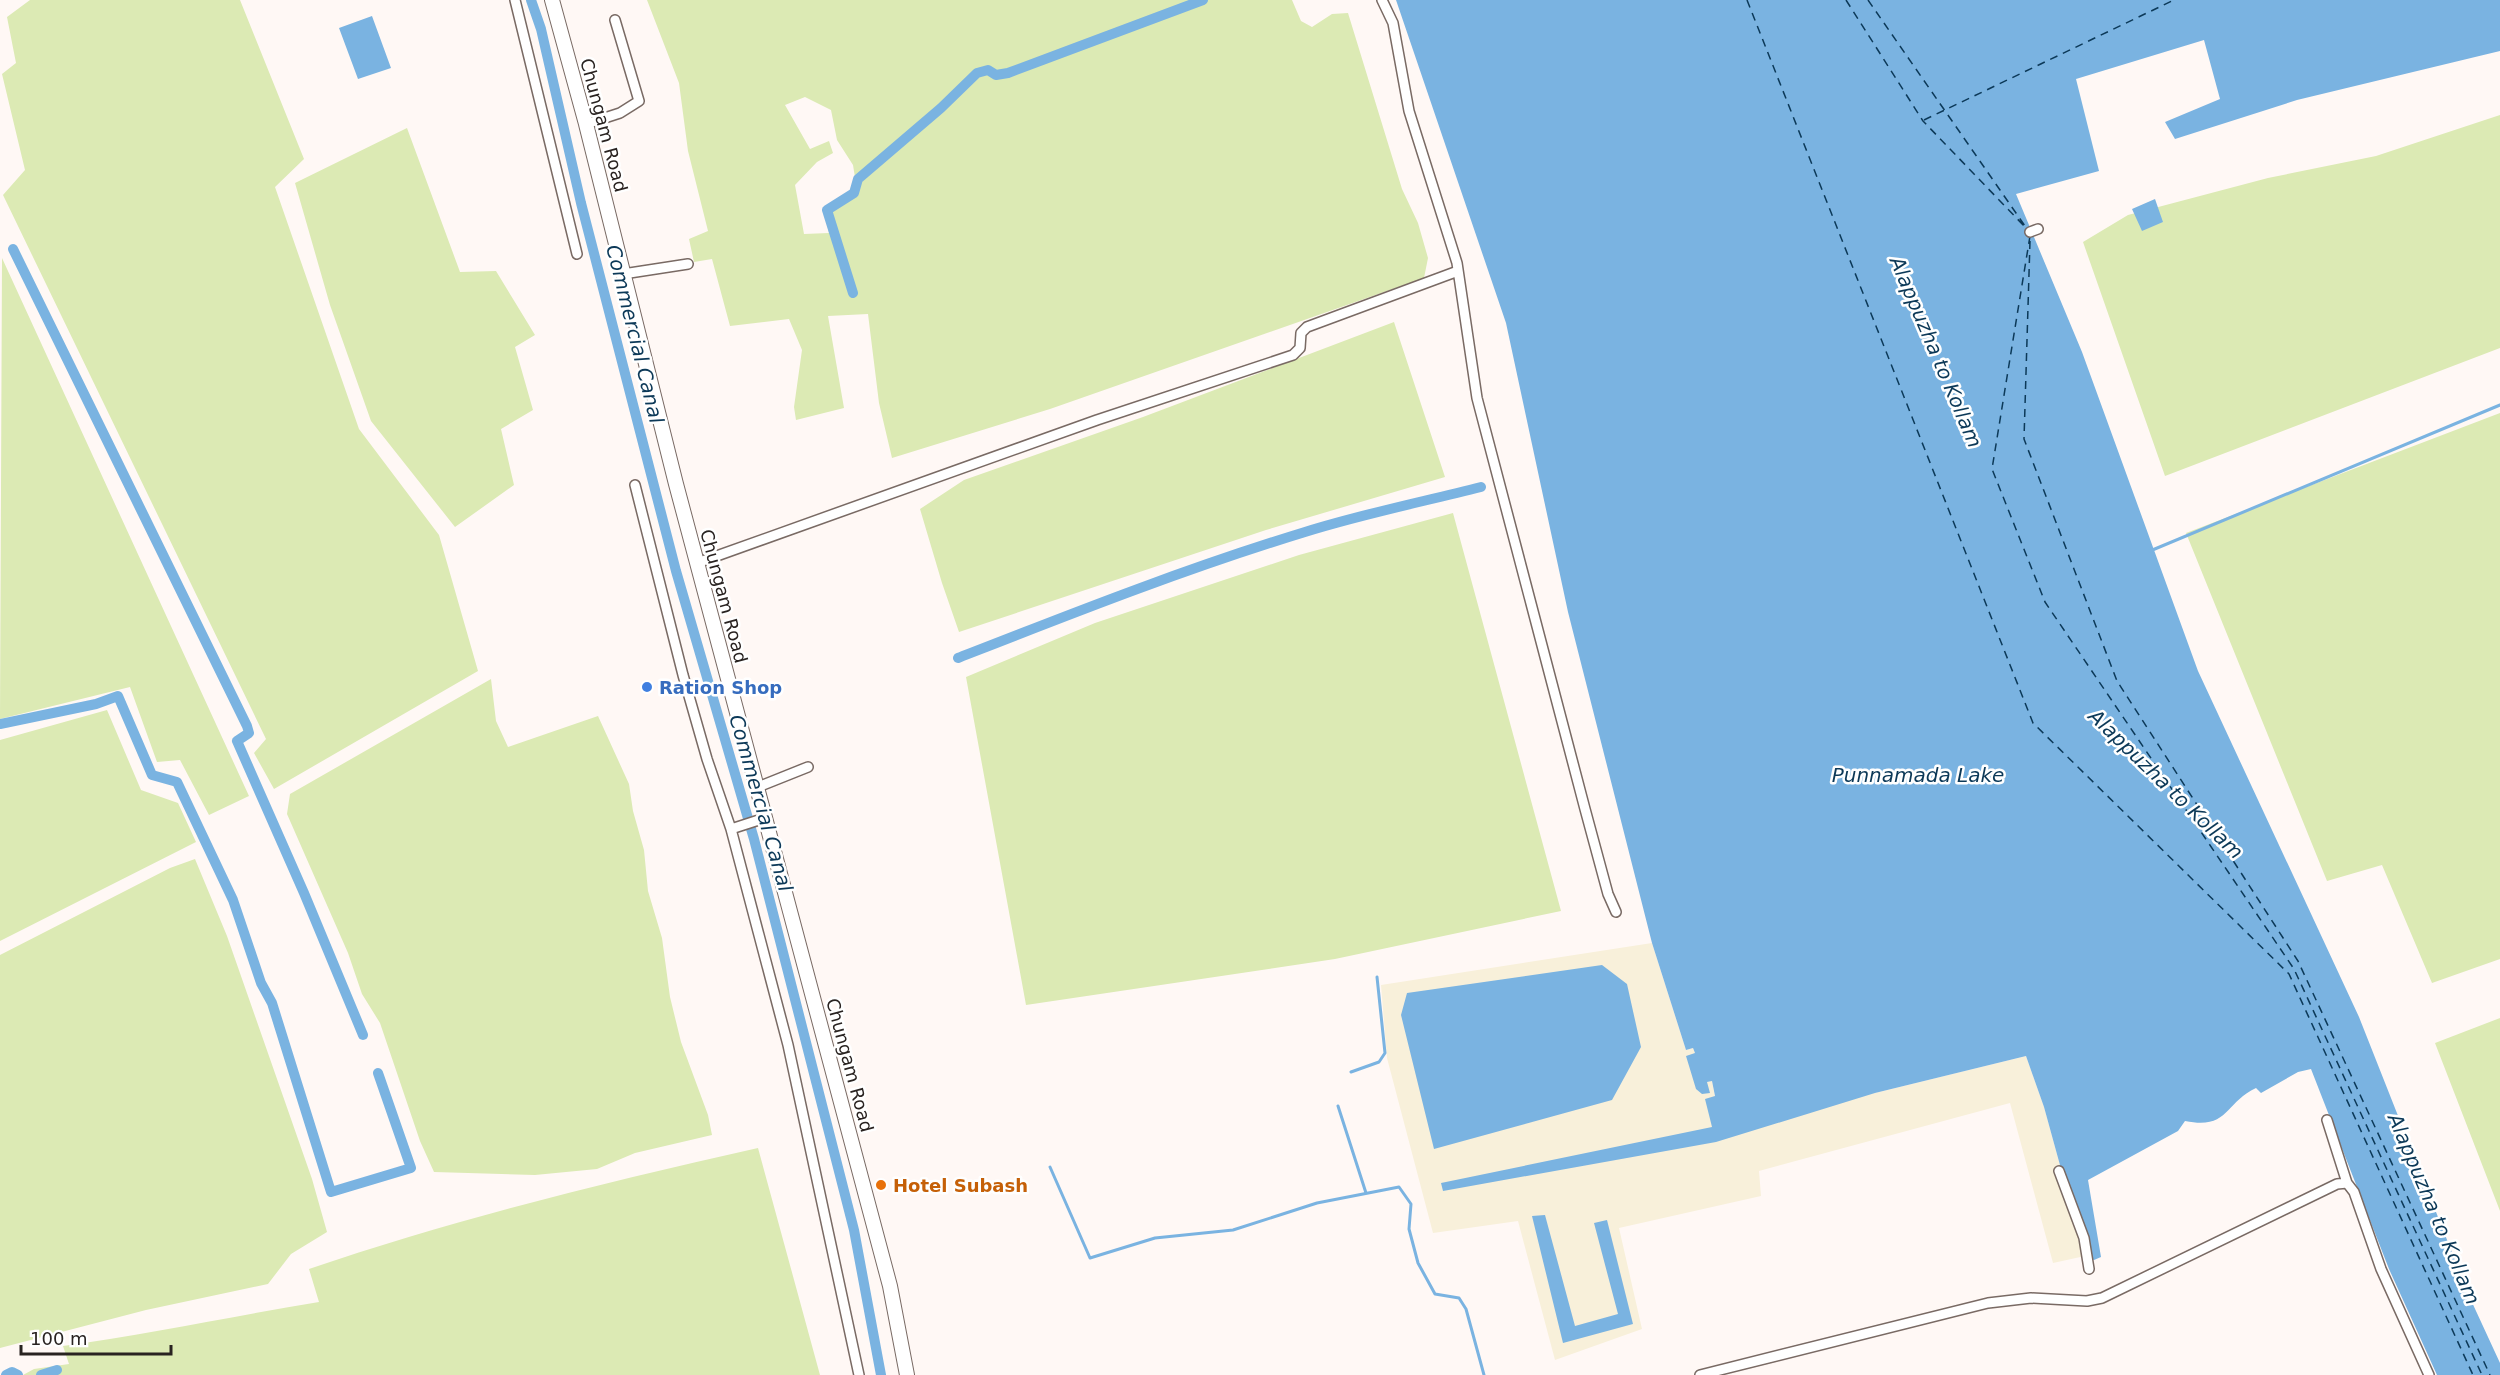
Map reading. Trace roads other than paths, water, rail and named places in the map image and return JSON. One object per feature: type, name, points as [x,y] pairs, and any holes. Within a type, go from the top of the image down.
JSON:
[{"type":"main road","name":"Chungam Road","points":[[552,0],[586,124],[697,562],[758,788],[762,820],[890,1286],[907,1375]]},
{"type":"street","points":[[515,0],[577,254]]},
{"type":"street","points":[[1382,0],[1393,23],[1409,111],[1458,271],[1478,398],[1587,820],[1608,894],[1616,912]]},
{"type":"street","points":[[586,124],[620,114],[639,101],[615,20]]},
{"type":"street","points":[[623,274],[688,264]]},
{"type":"street","points":[[697,562],[1097,420],[1293,355],[1300,348],[1301,333],[1307,327],[1458,271]]},
{"type":"street","points":[[635,485],[682,675],[707,759],[733,829],[788,1045],[859,1375]]},
{"type":"street","points":[[758,788],[808,767]]},
{"type":"street","points":[[733,829],[762,820]]},
{"type":"street","points":[[2327,1120],[2347,1183],[2354,1192],[2381,1269],[2429,1375]]},
{"type":"street","points":[[2059,1171],[2084,1238],[2089,1269]]},
{"type":"street","points":[[1700,1375],[1988,1303],[2031,1298],[2087,1300],[2102,1298],[2337,1185],[2347,1183]]},
{"type":"water","name":"Punnamada Lake","points":[[1396,0],[2500,0],[2500,51],[2297,100],[2175,139],[2165,122],[2220,99],[2204,40],[2076,79],[2099,171],[2016,194],[2082,352],[2198,671],[2359,1017],[2470,1298],[2500,1363],[2500,1375],[2437,1375],[2389,1269],[2311,1069],[2298,1072],[2261,1093],[2256,1088],[2246,1094],[2225,1114],[2210,1122],[2185,1121],[2178,1131],[2088,1180],[2101,1257],[2094,1260],[2085,1256],[2044,1107],[2026,1056],[1875,1093],[1716,1142],[1443,1191],[1441,1183],[1712,1127],[1705,1099],[1715,1096],[1712,1081],[1707,1082],[1710,1093],[1702,1094],[1696,1089],[1686,1056],[1695,1053],[1693,1048],[1686,1050],[1652,943],[1568,612],[1506,323]]},
{"type":"water","points":[[372,16],[391,68],[358,79],[339,28]]},
{"type":"water","points":[[2155,199],[2163,222],[2142,231],[2132,209]]},
{"type":"water","points":[[1602,965],[1627,984],[1641,1047],[1612,1100],[1434,1149],[1401,1015],[1407,993]]},
{"type":"water","points":[[1545,1215],[1575,1326],[1618,1314],[1594,1223],[1607,1220],[1633,1324],[1563,1343],[1532,1216]]},
{"type":"waterway","name":"Commercial Canal","points":[[531,0],[541,29],[581,203],[676,571],[754,839],[854,1230],[881,1375]]},
{"type":"waterway","points":[[853,293],[827,210],[854,193],[858,179],[941,108],[977,73],[988,70],[996,75],[1008,73],[1203,0]]},
{"type":"waterway","points":[[13,249],[247,726],[249,733],[237,741],[363,1035]]},
{"type":"waterway","points":[[2150,551],[2500,405]]},
{"type":"waterway","points":[[958,658],[1130,592],[1261,546],[1348,519],[1481,487]]},
{"type":"waterway","points":[[0,724],[96,704],[118,696],[152,775],[177,782],[233,900],[261,983],[272,1003],[331,1192],[411,1168],[378,1073]]},
{"type":"waterway","points":[[1351,1072],[1379,1062],[1385,1053],[1377,977]]},
{"type":"waterway","points":[[1338,1106],[1366,1193]]},
{"type":"waterway","points":[[1050,1167],[1090,1258],[1155,1238],[1233,1230],[1317,1203],[1399,1187],[1411,1204],[1409,1229],[1418,1263],[1435,1294],[1459,1298],[1466,1309],[1484,1375]]},
{"type":"waterway","points":[[41,1375],[57,1370]]},
{"type":"waterway","points":[[6,1375],[12,1372],[18,1375]]},
{"type":"place","name":"Ration Shop","points":[[647,687]]},
{"type":"place","name":"Hotel Subash","points":[[881,1185]]},
{"type":"water label","name":"Alappuzha to Kollam","points":[[1936,352]]},
{"type":"water label","name":"Alappuzha to Kollam","points":[[2166,784]]},
{"type":"water label","name":"Alappuzha to Kollam","points":[[2434,1209]]}]
